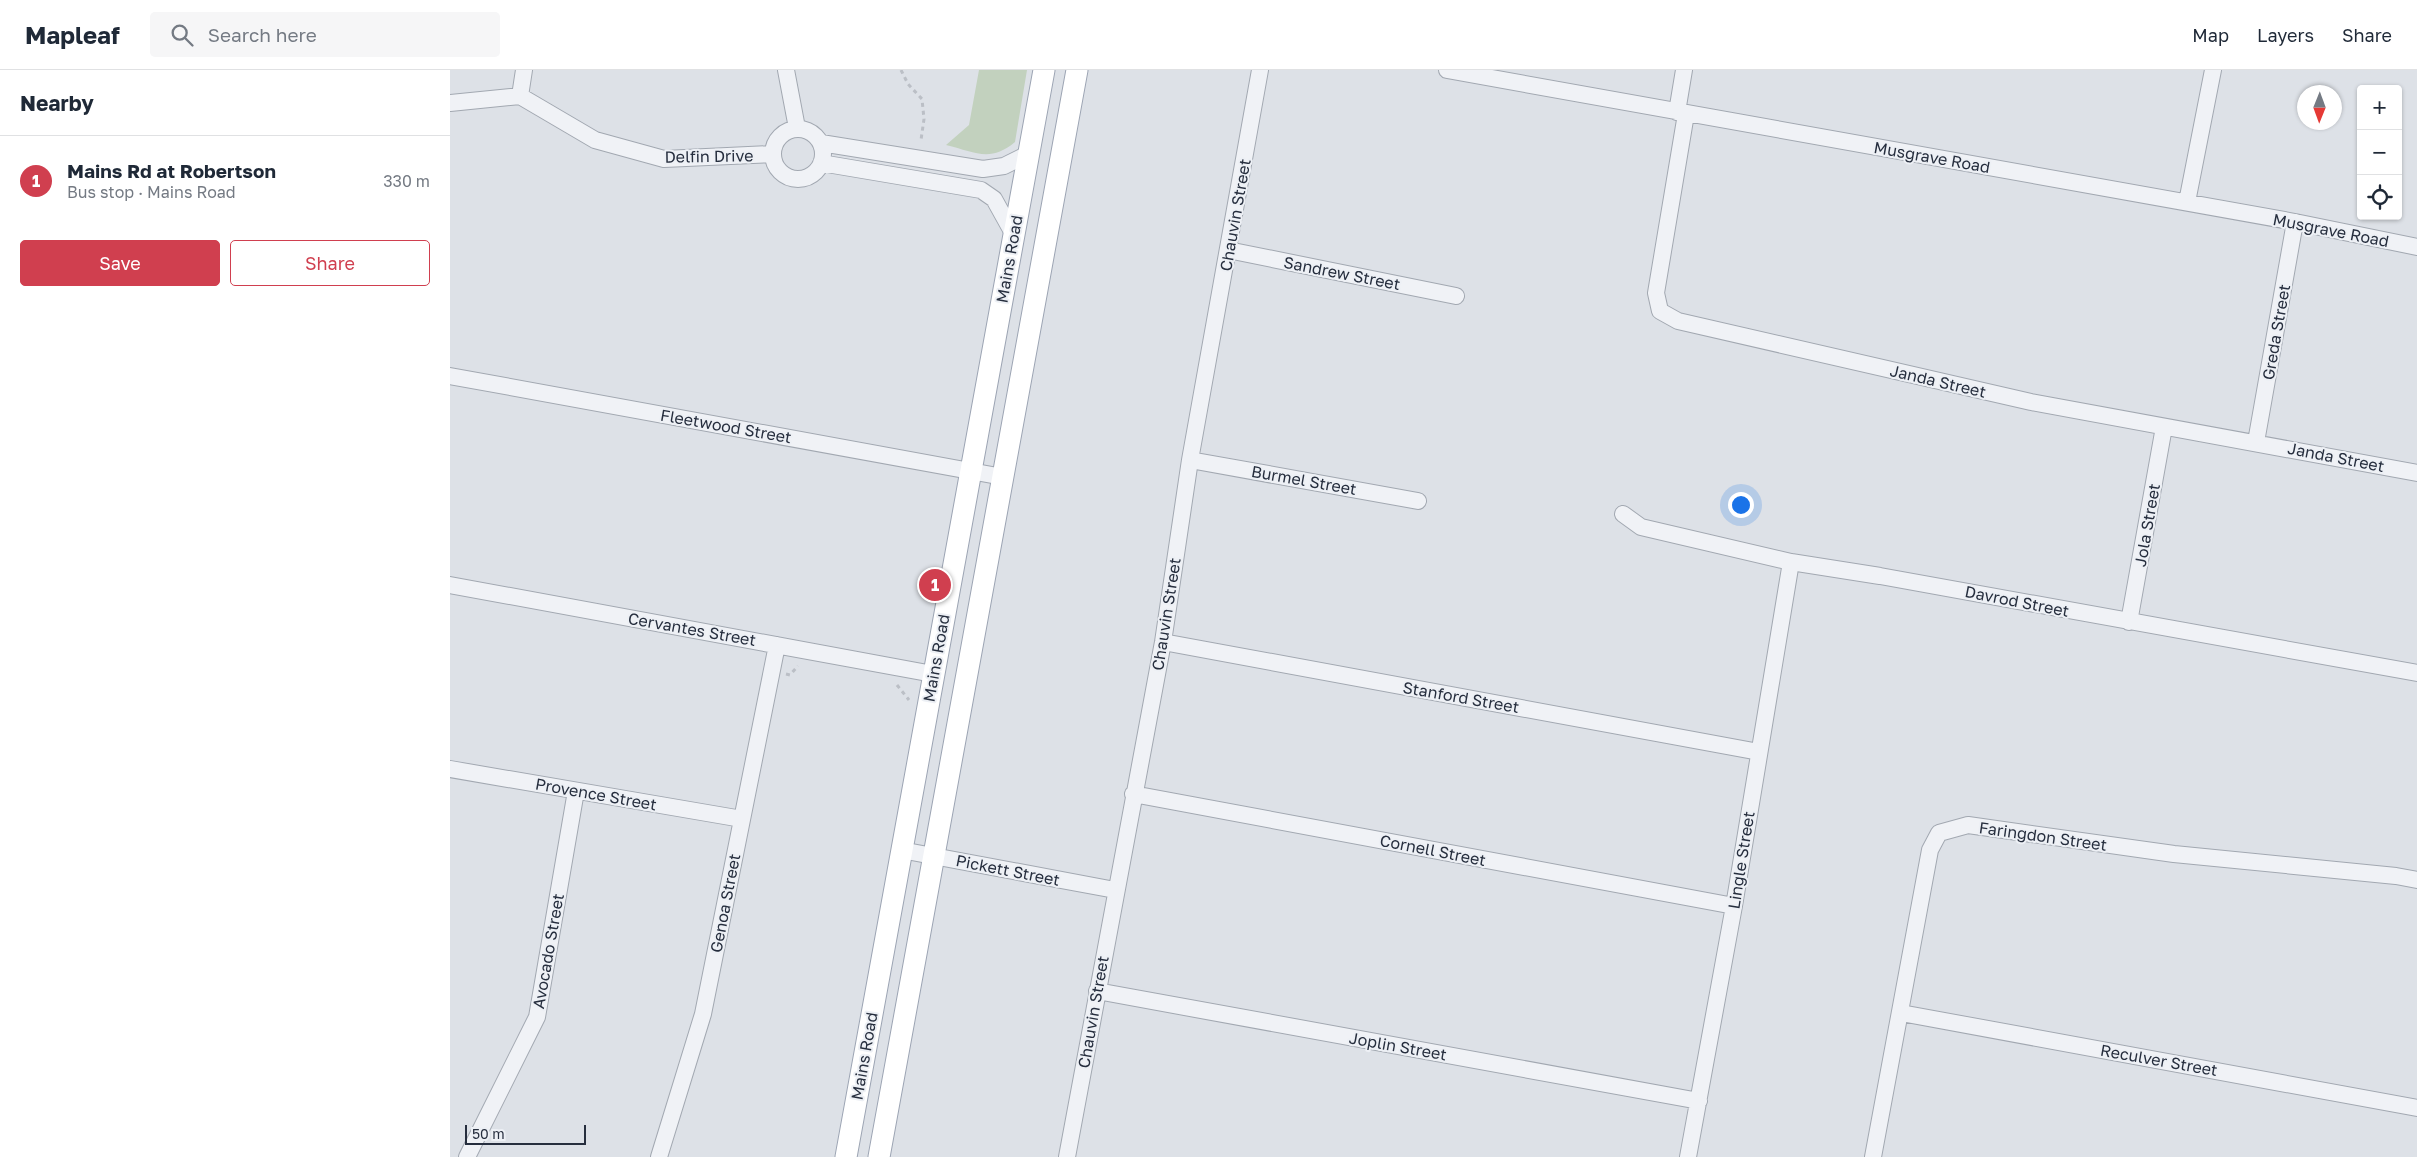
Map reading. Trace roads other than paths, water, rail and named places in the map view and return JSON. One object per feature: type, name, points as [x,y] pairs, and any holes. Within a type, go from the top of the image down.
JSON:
[{"type":"main road","name":"Mains Road","points":[[846,1157],[1044,70]]},
{"type":"main road","name":"Mains Road","points":[[879,1157],[1077,70]]},
{"type":"street","points":[[450,103],[520,96],[524,70]]},
{"type":"street","points":[[786,70],[797,128]]},
{"type":"street","name":"Chauvin Street","points":[[1067,1157],[1115,890],[1163,642],[1190,460],[1260,70]]},
{"type":"street","name":"Musgrave Road","points":[[1447,70],[1490,74],[1682,113],[2187,202],[2417,247]]},
{"type":"street","name":"Janda Street","points":[[1684,70],[1682,113],[1656,293],[1660,311],[1678,321],[2031,402],[2417,473]]},
{"type":"street","points":[[2187,202],[2212,70]]},
{"type":"street","name":"Delfin Drive","points":[[520,96],[595,140],[664,159],[772,154]]},
{"type":"street","points":[[797,128],[806,129],[815,135],[821,143],[823,152],[821,163],[811,175],[793,179],[778,170],[772,154],[773,146],[778,138],[784,132],[797,128]]},
{"type":"street","points":[[821,143],[983,169],[1004,166],[1028,154]]},
{"type":"street","points":[[821,163],[980,190],[994,199],[1014,235]]},
{"type":"street","name":"Greda Street","points":[[2256,442],[2295,222]]},
{"type":"street","name":"Sandrew Street","points":[[1228,250],[1456,296]]},
{"type":"street","name":"Fleetwood Street","points":[[450,376],[1003,477]]},
{"type":"street","name":"Jola Street","points":[[2129,622],[2164,427]]},
{"type":"street","name":"Burmel Street","points":[[1190,460],[1418,501]]},
{"type":"street","name":"Davrod Street","points":[[1623,514],[1640,527],[1791,562],[1880,576],[2417,673]]},
{"type":"street","name":"Lingle Street","points":[[1688,1157],[1734,906],[1791,562]]},
{"type":"street","name":"Cervantes Street","points":[[450,585],[933,674]]},
{"type":"street","name":"Stanford Street","points":[[1163,642],[1759,752]]},
{"type":"street","name":"Genoa Street","points":[[659,1157],[703,1014],[777,645]]},
{"type":"street","name":"Provence Street","points":[[450,769],[742,820]]},
{"type":"street","name":"Avocado Street","points":[[467,1157],[537,1017],[576,791]]},
{"type":"street","name":"Cornell Street","points":[[1133,794],[1734,906]]},
{"type":"street","name":"Faringdon Street","points":[[1873,1157],[1930,850],[1939,833],[1968,825],[2174,854],[2396,876],[2417,880]]},
{"type":"street","name":"Pickett Street","points":[[901,850],[1115,890]]},
{"type":"street","name":"Joplin Street","points":[[1097,991],[1698,1101]]},
{"type":"street","name":"Reculver Street","points":[[1901,1013],[2417,1108]]},
{"type":"place","name":"Mains Rd at Robertson","points":[[935,585]]}]
